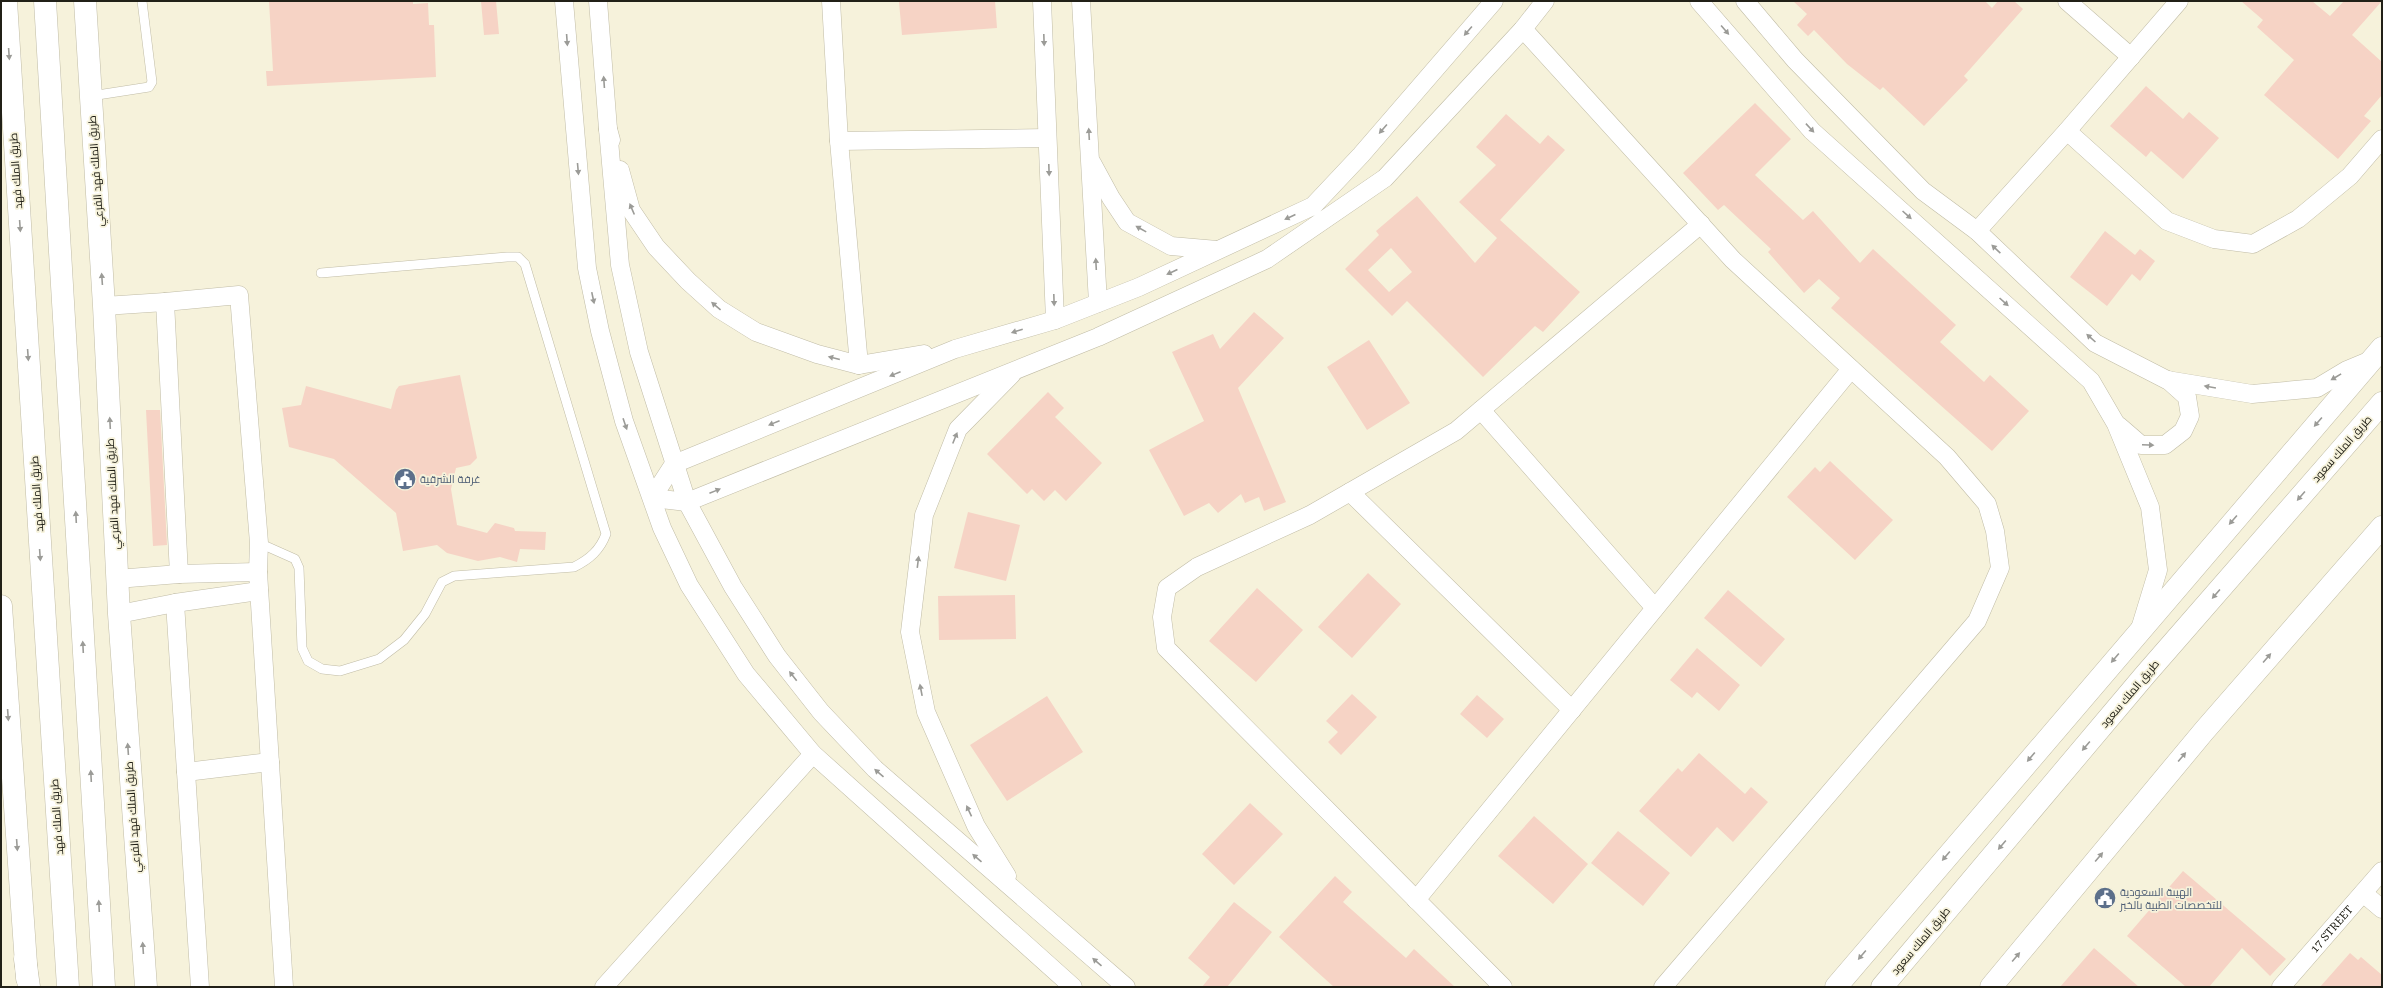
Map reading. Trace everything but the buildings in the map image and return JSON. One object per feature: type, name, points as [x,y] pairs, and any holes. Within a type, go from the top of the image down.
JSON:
[{"type":"main road","name":"طريق الملك فهد","points":[[6,1],[68,987]]},
{"type":"main road","points":[[45,1],[104,987]]},
{"type":"main road","name":"طريق الملك فهد الفرعي","points":[[85,1],[104,306],[119,614],[146,987]]},
{"type":"main road","points":[[1836,987],[2140,628],[2376,354]]},
{"type":"main road","name":"طريق الملك سعود","points":[[1882,987],[2156,664],[2382,403]]},
{"type":"main road","points":[[1991,987],[2204,730],[2382,527]]},
{"type":"main road","points":[[1,606],[28,987]]},
{"type":"main road","points":[[100,935],[107,987]]},
{"type":"street","points":[[564,1],[587,268],[600,331],[624,421],[662,528],[689,585],[746,674],[813,754],[1073,987]]},
{"type":"street","points":[[598,1],[620,265],[639,352],[687,502],[732,588],[777,656],[821,712],[875,769],[1126,987]]},
{"type":"street","points":[[831,1],[839,141],[859,365]]},
{"type":"street","points":[[1042,1],[1055,320]]},
{"type":"street","points":[[1081,1],[1098,303]]},
{"type":"street","points":[[652,498],[674,464],[955,349],[1055,320],[1139,287],[1313,206],[1361,155],[1494,1]]},
{"type":"street","points":[[652,498],[687,502],[1098,337],[1267,259],[1386,178],[1523,29],[1546,1]]},
{"type":"street","points":[[1699,1],[1812,131],[2091,381],[2116,424],[2150,507],[2158,570],[2140,628]]},
{"type":"street","points":[[1745,1],[1795,60],[1923,191],[1977,231],[2095,342],[2167,380],[2188,397],[2190,416],[2183,431],[2165,445],[2141,445],[2116,424]]},
{"type":"street","points":[[2067,1],[2131,57]]},
{"type":"street","points":[[1977,231],[2067,131],[2179,1]]},
{"type":"street","points":[[1523,29],[1733,260],[1947,457],[1987,504],[1996,531],[2000,568],[1977,621],[1663,987]]},
{"type":"street","points":[[608,129],[631,210],[656,247],[688,281],[719,309],[756,332],[817,354],[859,365],[955,349]]},
{"type":"street","points":[[2067,131],[2167,221],[2214,239],[2253,244],[2298,218],[2350,176],[2382,139]]},
{"type":"street","points":[[839,141],[1047,138]]},
{"type":"street","points":[[1090,158],[1111,198],[1127,222],[1171,246],[1218,250]]},
{"type":"street","points":[[1503,987],[1166,648],[1162,617],[1167,588],[1197,567],[1310,516],[1456,431],[1701,224]]},
{"type":"street","points":[[104,306],[239,295],[259,543],[259,591],[284,987]]},
{"type":"street","points":[[165,302],[180,574]]},
{"type":"street","points":[[2167,380],[2252,394],[2310,389],[2317,388],[2376,354]]},
{"type":"street","points":[[1416,900],[1851,369]]},
{"type":"street","points":[[1016,370],[958,429],[924,515],[910,632],[926,712],[976,826],[1017,892]]},
{"type":"street","points":[[1481,410],[1655,608]]},
{"type":"street","points":[[1350,492],[1572,710]]},
{"type":"street","points":[[117,579],[180,574],[258,572]]},
{"type":"street","points":[[119,614],[175,603],[259,591]]},
{"type":"street","points":[[175,603],[200,987]]},
{"type":"street","points":[[604,987],[813,754]]},
{"type":"street","points":[[186,772],[270,762]]},
{"type":"street","name":"17 STREET","points":[[2281,987],[2382,871]]},
{"type":"street","points":[[2363,893],[2382,909]]},
{"type":"lane","points":[[91,96],[149,87],[152,82],[142,1]]},
{"type":"lane","points":[[259,543],[295,559],[299,568],[302,648],[308,661],[322,669],[340,671],[379,659],[404,640],[425,614],[442,582],[454,576],[574,567],[588,560],[602,545],[606,534],[525,264],[518,257],[321,273]]},
{"type":"place","name":"غرفة الشرقية","points":[[405,479]]},
{"type":"place","name":"الهيىة السعودية للتخصصات الطبية بالخبر","points":[[2105,898]]}]
